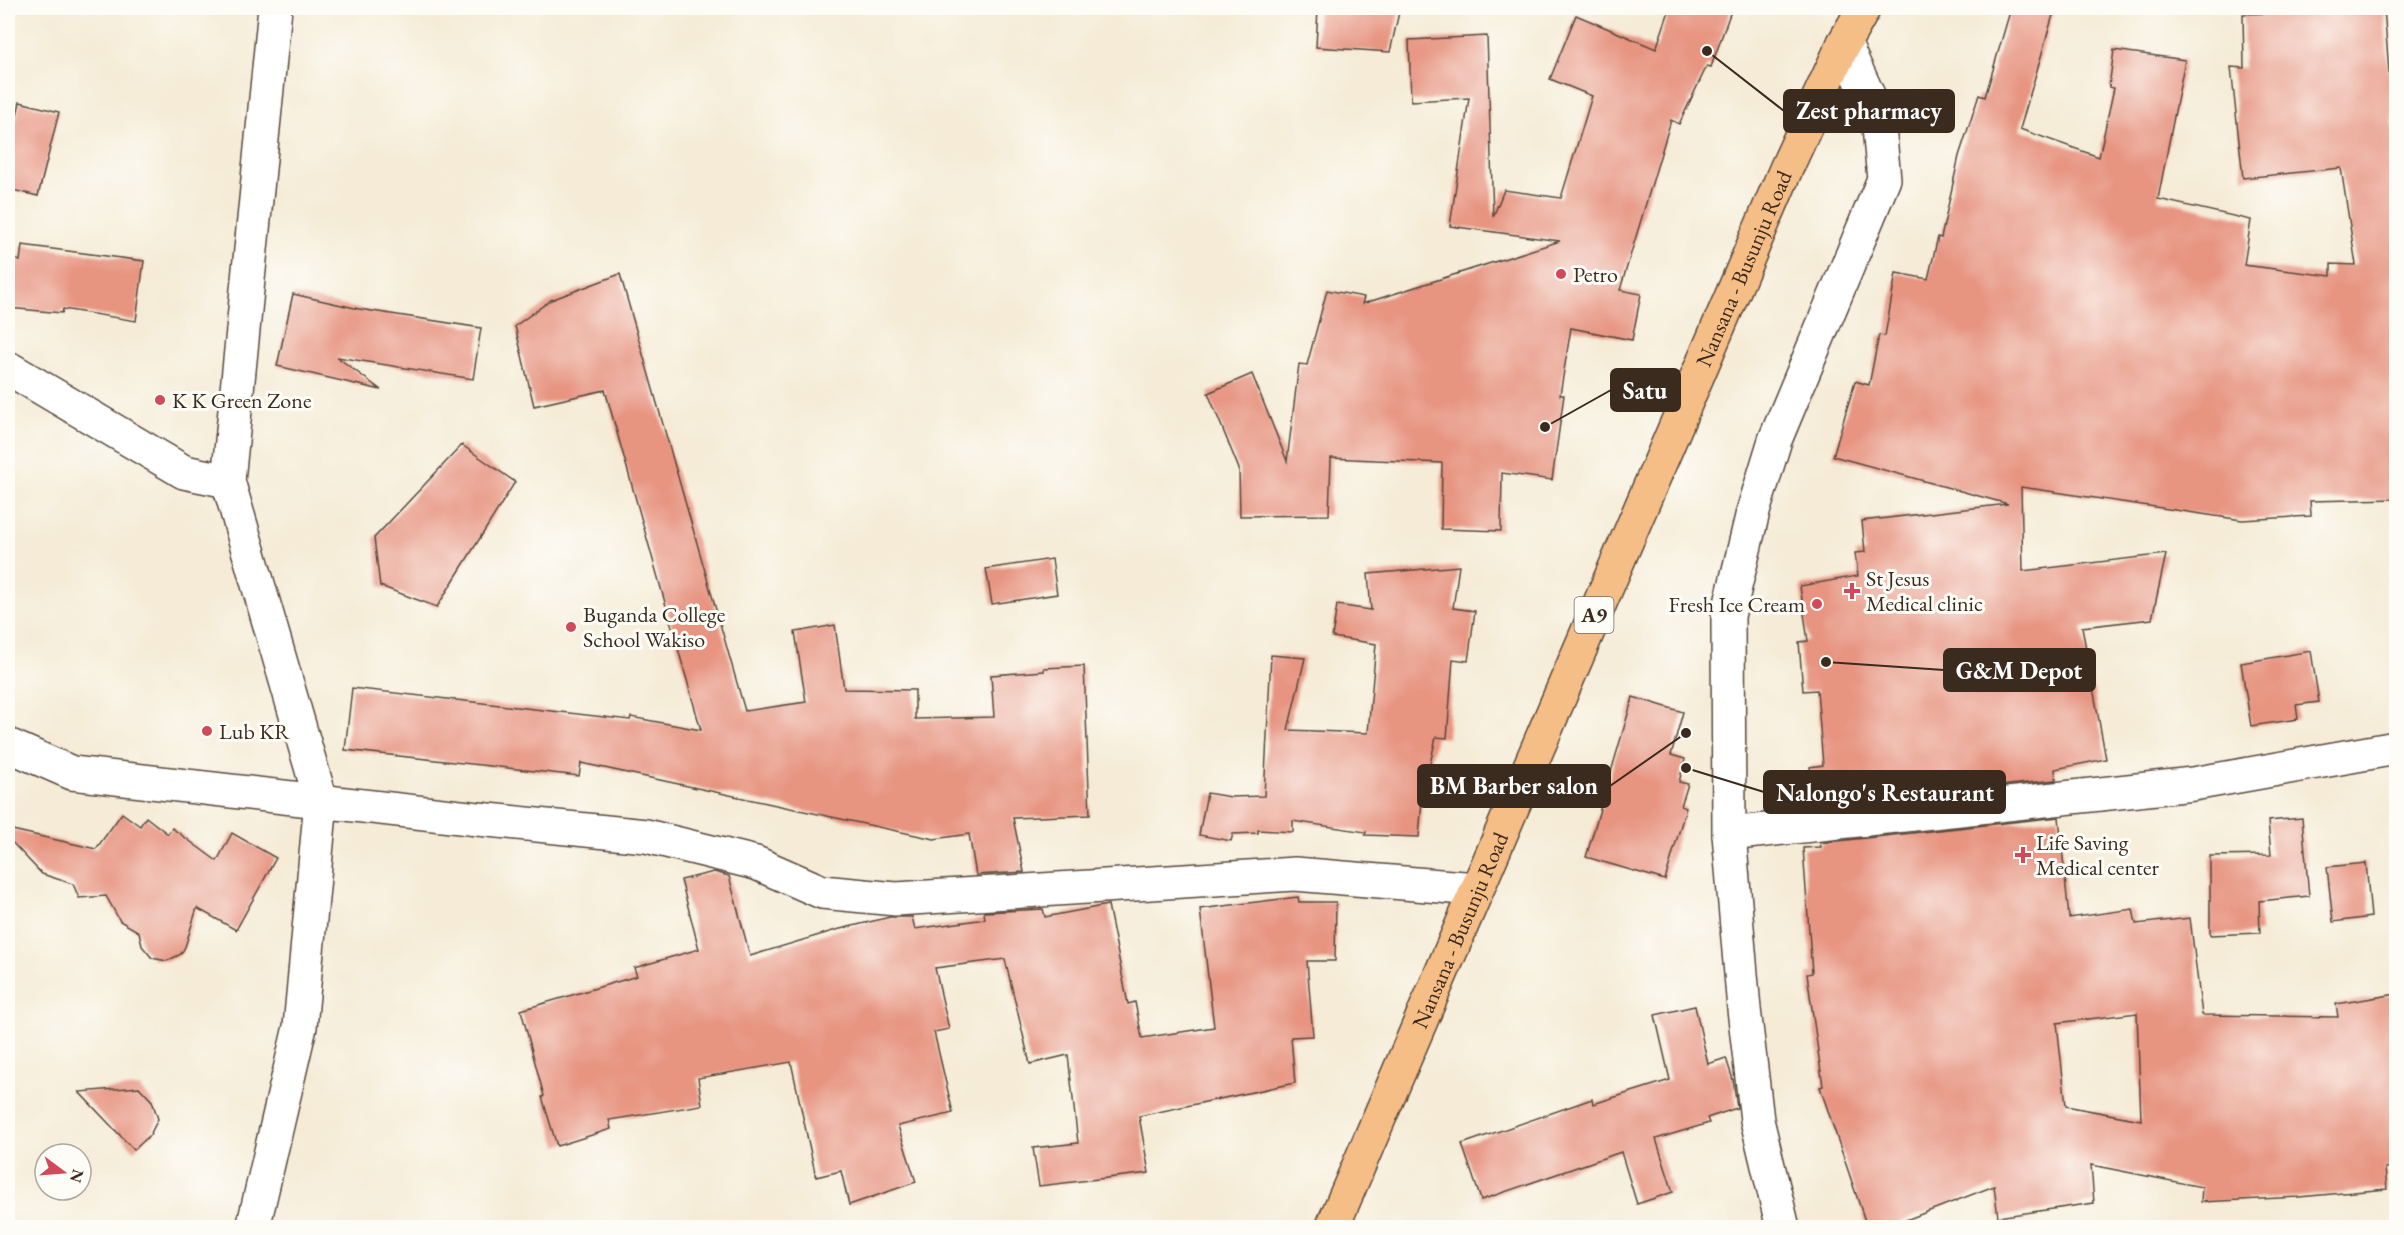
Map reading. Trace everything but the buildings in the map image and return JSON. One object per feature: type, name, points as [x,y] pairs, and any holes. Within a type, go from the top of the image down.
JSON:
[{"type":"main road","name":"Nansana - Busunju Road","points":[[1332,1227],[1781,180],[1844,43],[1864,8]]},
{"type":"street","points":[[254,1227],[300,1026],[321,801],[228,481],[275,8]]},
{"type":"street","points":[[1783,1227],[1757,1120],[1728,834],[1728,616],[1753,512],[1775,440],[1884,180],[1878,117],[1844,43]]},
{"type":"street","points":[[8,368],[184,472],[228,481]]},
{"type":"street","points":[[8,745],[72,773],[646,836],[756,863],[822,892],[896,899],[1295,873],[1476,890]]},
{"type":"street","points":[[1728,834],[2193,784],[2397,748]]},
{"type":"place","name":"Zest pharmacy","points":[[1707,51]]},
{"type":"place","name":"Petro","points":[[1561,274]]},
{"type":"place","name":"K K Green Zone","points":[[160,400]]},
{"type":"place","name":"Satu","points":[[1545,427]]},
{"type":"place","name":"St Jesus Medical clinic","points":[[1852,591]]},
{"type":"place","name":"Fresh Ice Cream","points":[[1817,604]]},
{"type":"place","name":"Buganda College School Wakiso","points":[[571,627]]},
{"type":"place","name":"G&M Depot","points":[[1826,662]]},
{"type":"place","name":"Lub KR","points":[[207,731]]},
{"type":"place","name":"BM Barber salon","points":[[1686,733]]},
{"type":"place","name":"Nalongo's Restaurant","points":[[1686,768]]},
{"type":"place","name":"Life Saving Medical center","points":[[2023,855]]}]
